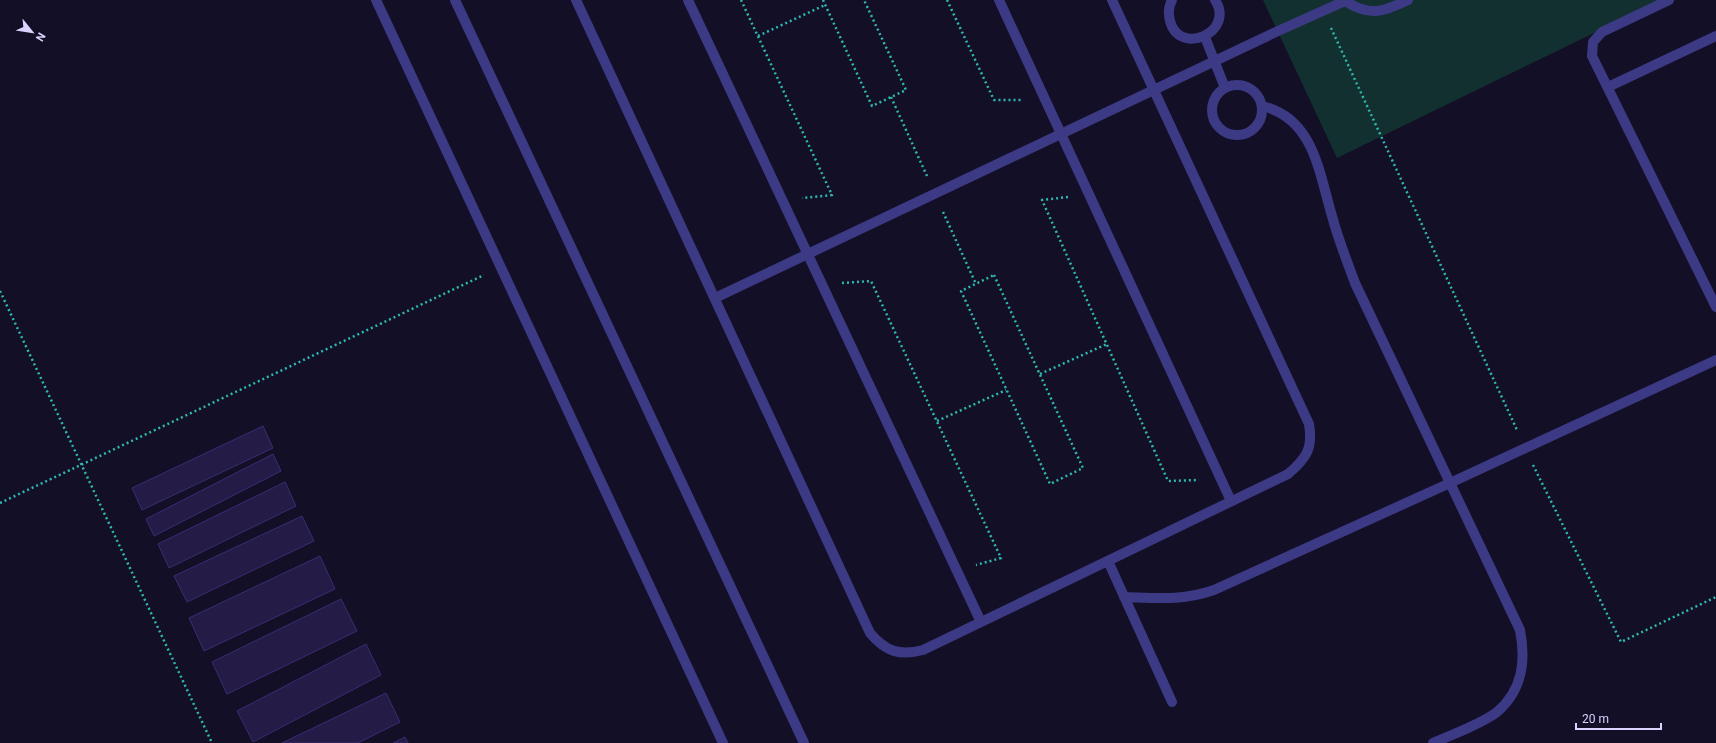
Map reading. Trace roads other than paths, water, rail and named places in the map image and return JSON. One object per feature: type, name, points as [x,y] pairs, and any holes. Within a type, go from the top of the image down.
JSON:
[{"type":"lane","points":[[376,0],[723,743]]},
{"type":"lane","points":[[455,0],[804,743]]},
{"type":"lane","points":[[576,0],[870,633],[878,642],[888,649],[899,653],[911,653],[923,650],[1288,474],[1300,464],[1308,452],[1311,438],[1309,424],[1112,0]]},
{"type":"lane","points":[[688,0],[981,622]]},
{"type":"lane","points":[[998,0],[1231,501]]},
{"type":"lane","points":[[1172,0],[1169,5],[1168,15],[1171,24],[1176,32],[1185,38],[1195,39],[1204,36],[1212,30],[1218,22],[1219,12],[1216,1]]},
{"type":"lane","points":[[715,298],[1345,0],[1365,11],[1376,12],[1386,10],[1408,0]]},
{"type":"lane","points":[[1670,0],[1653,3],[1602,32],[1593,42],[1592,56],[1716,307]]},
{"type":"lane","points":[[1204,36],[1225,88]]},
{"type":"lane","points":[[1608,88],[1716,36]]},
{"type":"lane","points":[[1233,85],[1243,85],[1252,90],[1258,97],[1262,106],[1262,116],[1258,125],[1250,132],[1241,136],[1231,135],[1222,131],[1215,124],[1212,114],[1212,104],[1216,95],[1225,88],[1233,85]]},
{"type":"lane","points":[[1262,106],[1282,113],[1290,119],[1309,143],[1324,185],[1338,238],[1356,283],[1520,630],[1524,648],[1523,666],[1518,683],[1509,699],[1497,712],[1433,743]]},
{"type":"lane","points":[[1124,597],[1179,598],[1197,596],[1214,590],[1716,360]]},
{"type":"lane","points":[[1108,561],[1172,702]]}]
